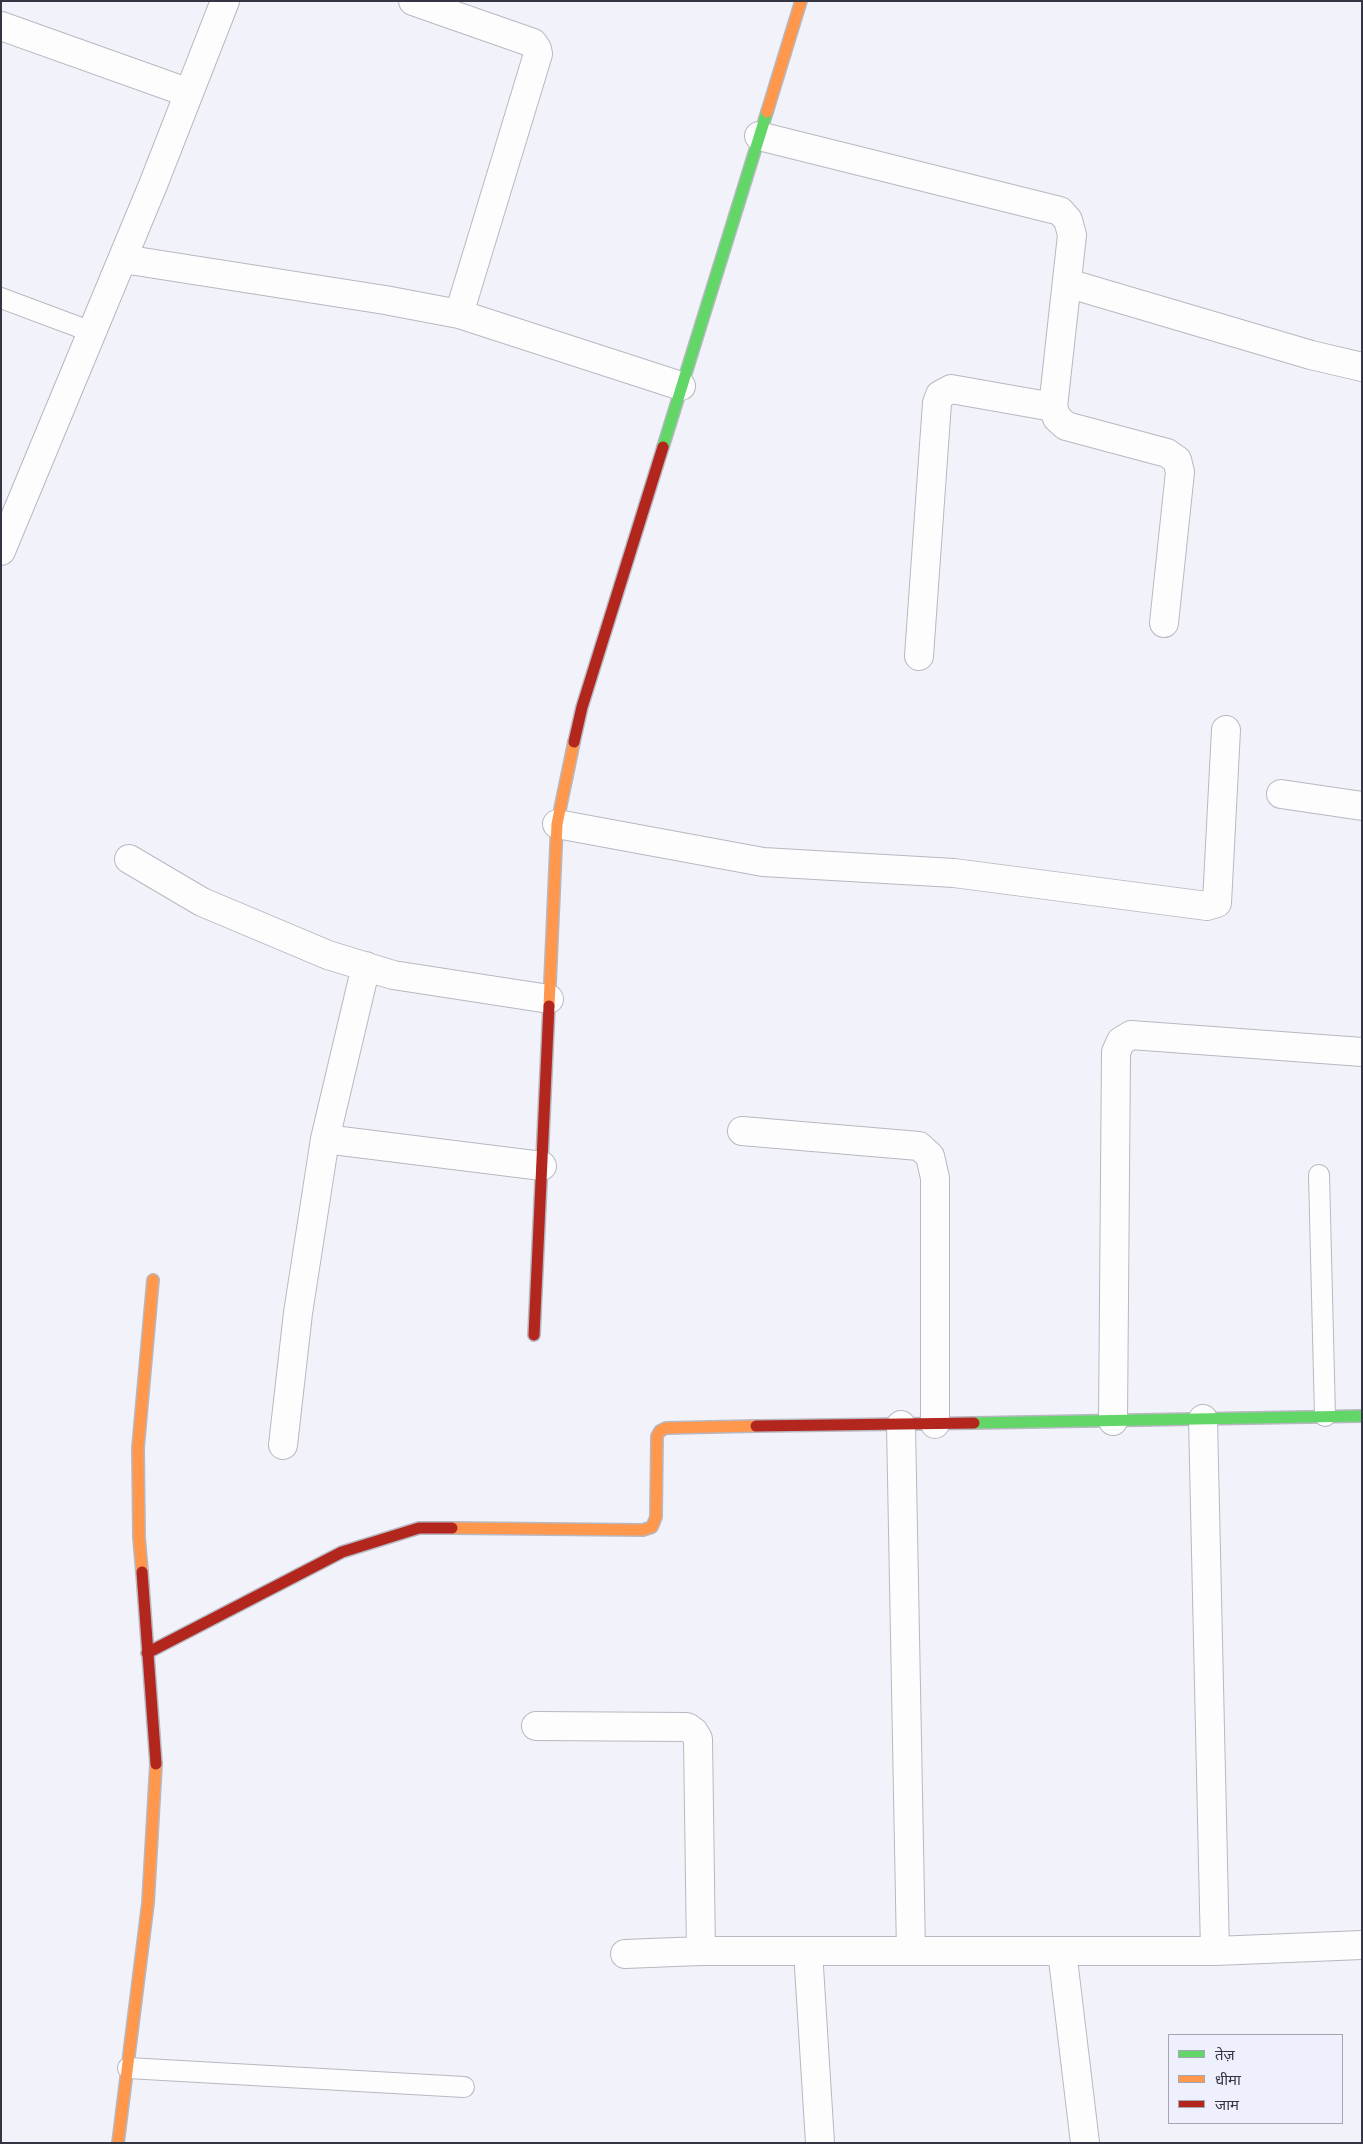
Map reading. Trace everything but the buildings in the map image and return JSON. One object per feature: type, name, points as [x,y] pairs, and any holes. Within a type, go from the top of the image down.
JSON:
[{"type":"street","points":[[1,551],[123,259],[224,1]]},
{"type":"street","points":[[413,1],[533,44],[538,49],[459,314]]},
{"type":"street","points":[[534,1335],[557,824],[582,707],[802,1]]},
{"type":"street","points":[[1,26],[189,93]]},
{"type":"street","points":[[759,136],[1060,211],[1068,220],[1072,235],[1053,407],[1057,418],[1066,426],[1166,453],[1177,460],[1180,472],[1164,623]]},
{"type":"street","points":[[123,259],[385,300],[459,314],[682,386]]},
{"type":"street","points":[[1066,283],[1311,355],[1362,367]]},
{"type":"street","points":[[919,656],[937,403],[940,395],[951,389],[1053,407]]},
{"type":"street","points":[[557,824],[763,862],[954,873],[1207,906],[1217,903],[1226,730]]},
{"type":"street","points":[[1281,794],[1362,806]]},
{"type":"street","points":[[129,859],[202,902],[328,955],[393,975],[549,999]]},
{"type":"street","points":[[282,1445],[298,1313],[324,1139],[366,966]]},
{"type":"street","points":[[1113,1420],[1116,1052],[1122,1041],[1131,1035],[1362,1052]]},
{"type":"street","points":[[742,1131],[919,1146],[930,1156],[935,1178],[936,1424]]},
{"type":"street","points":[[324,1139],[542,1166]]},
{"type":"street","points":[[118,2143],[148,1903],[158,1774],[139,1537],[138,1448],[153,1280]]},
{"type":"street","points":[[147,1653],[342,1552],[420,1528],[643,1530],[652,1527],[656,1517],[657,1436],[660,1431],[666,1428],[1362,1416]]},
{"type":"street","points":[[1203,1419],[1215,1950]]},
{"type":"street","points":[[901,1425],[911,1951]]},
{"type":"street","points":[[536,1726],[687,1727],[694,1732],[698,1739],[701,1951]]},
{"type":"street","points":[[624,1954],[701,1951],[1215,1950],[1362,1945]]},
{"type":"street","points":[[808,1951],[820,2143]]},
{"type":"street","points":[[1062,1951],[1084,2143]]},
{"type":"lane","points":[[1,298],[92,332]]},
{"type":"lane","points":[[1319,1175],[1325,1416]]},
{"type":"lane","points":[[128,2068],[464,2087]]},
{"type":"traffic: fast","points":[[663,447],[767,112]]},
{"type":"traffic: fast","points":[[974,1423],[1362,1416]]},
{"type":"traffic: slow","points":[[767,112],[801,1]]},
{"type":"traffic: slow","points":[[549,1006],[557,824],[574,742]]},
{"type":"traffic: slow","points":[[142,1572],[139,1537],[138,1448],[153,1280]]},
{"type":"traffic: slow","points":[[452,1528],[643,1530],[652,1527],[656,1517],[657,1436],[660,1431],[666,1428],[756,1426]]},
{"type":"traffic: slow","points":[[118,2143],[148,1903],[156,1764]]},
{"type":"traffic: jam","points":[[574,742],[582,707],[663,447]]},
{"type":"traffic: jam","points":[[534,1335],[549,1006]]},
{"type":"traffic: jam","points":[[756,1426],[974,1423]]},
{"type":"traffic: jam","points":[[147,1653],[342,1552],[419,1528],[452,1528]]},
{"type":"traffic: jam","points":[[142,1572],[156,1764]]}]
